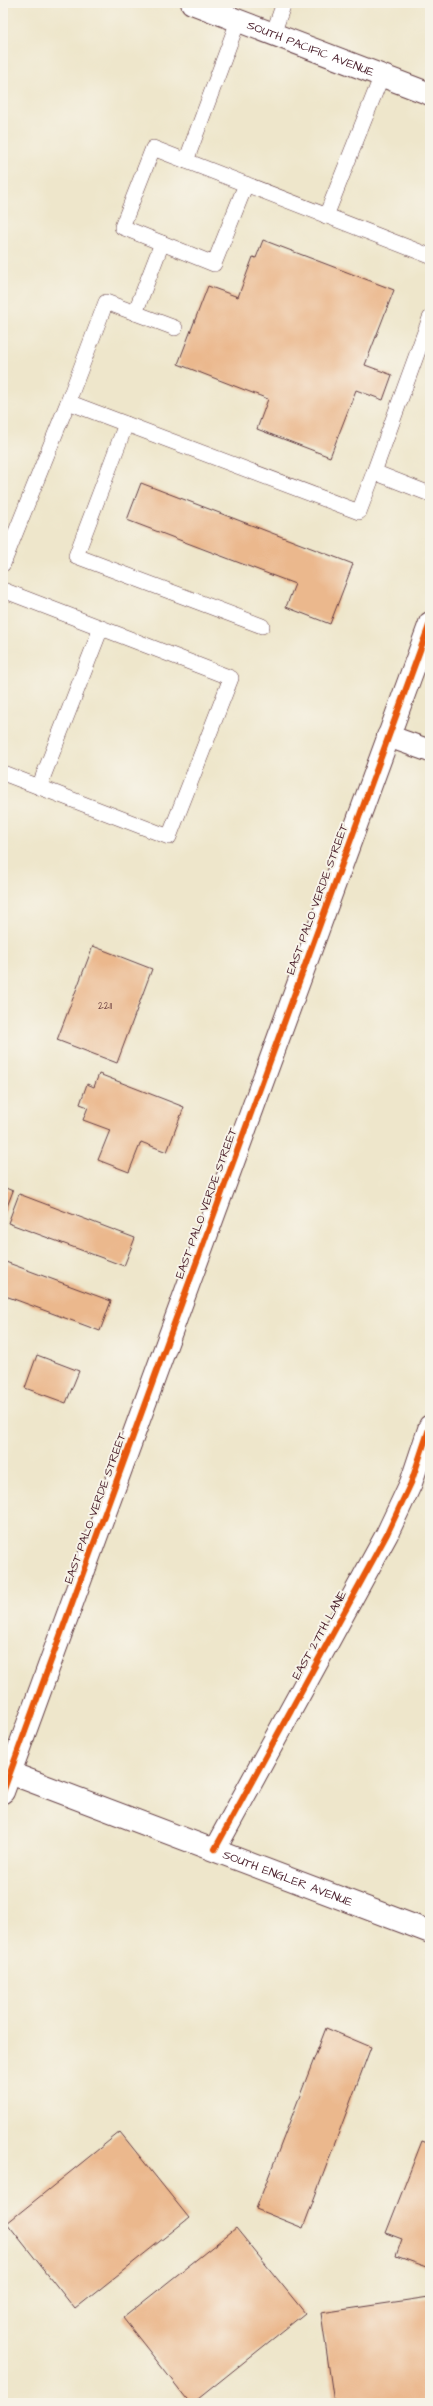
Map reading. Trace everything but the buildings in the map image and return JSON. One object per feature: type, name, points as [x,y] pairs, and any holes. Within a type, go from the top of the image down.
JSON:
[{"type":"street","name":"SOUTH PACIFIC AVENUE","points":[[192,3],[430,94]]},
{"type":"street","name":"EAST PALO VERDE STREET","points":[[7,1782],[430,623]]},
{"type":"street","points":[[388,736],[430,751]]},
{"type":"street","name":"EAST 27TH LANE","points":[[215,1849],[386,1534],[411,1483],[430,1426]]},
{"type":"street","name":"SOUTH ENGLER AVENUE","points":[[7,1782],[215,1849],[430,1932]]},
{"type":"lane","points":[[273,34],[284,3]]},
{"type":"lane","points":[[186,161],[238,21]]},
{"type":"lane","points":[[326,216],[382,75]]},
{"type":"lane","points":[[246,184],[214,264],[122,227],[152,148],[246,184],[430,256]]},
{"type":"lane","points":[[135,313],[162,243]]},
{"type":"lane","points":[[3,564],[68,402],[106,302],[175,328]]},
{"type":"lane","points":[[68,402],[358,512],[430,318]]},
{"type":"lane","points":[[126,424],[76,556],[262,626]]},
{"type":"lane","points":[[374,472],[430,494]]},
{"type":"lane","points":[[3,590],[231,678],[169,837],[3,773]]},
{"type":"lane","points":[[39,787],[102,628]]},
{"type":"cycle path","points":[[3,1792],[430,623]]},
{"type":"cycle path","points":[[215,1849],[387,1534],[411,1483],[430,1426]]}]
